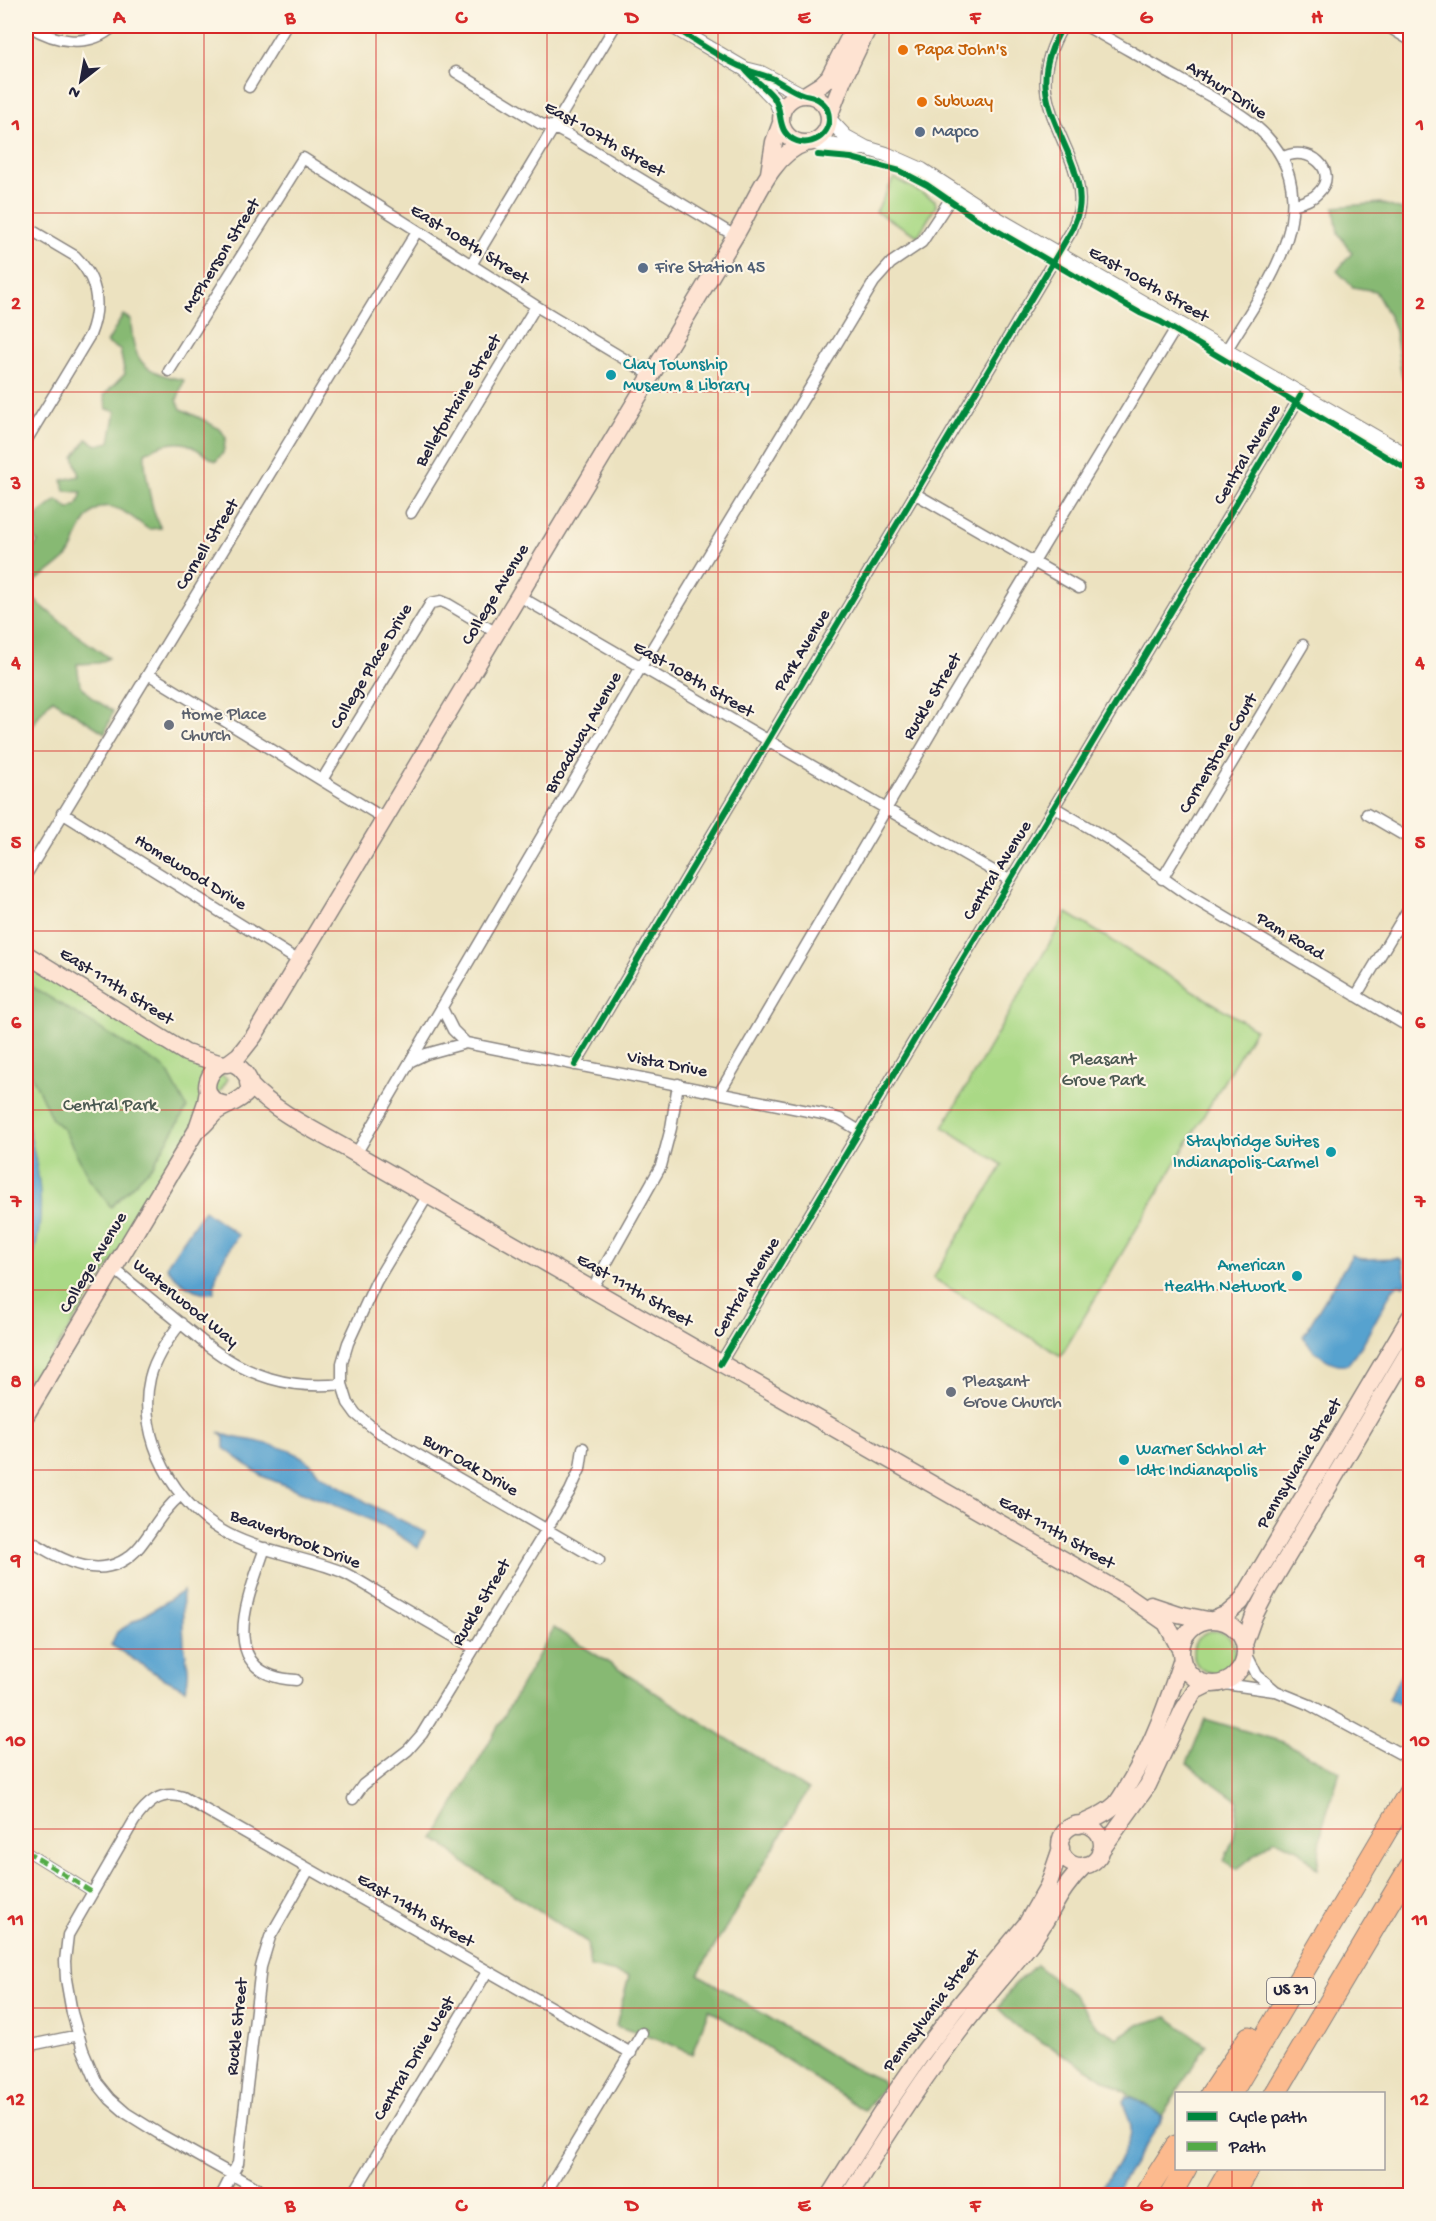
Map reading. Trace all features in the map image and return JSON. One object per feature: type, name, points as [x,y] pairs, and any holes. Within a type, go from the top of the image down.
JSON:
[{"type":"highway","name":"US 31","points":[[1232,2092],[1410,1791]]},
{"type":"highway","name":"US 31","points":[[1276,2092],[1410,1867]]},
{"type":"highway","points":[[1212,2092],[1285,1981],[1352,1889]]},
{"type":"highway","points":[[1292,2092],[1353,1984],[1387,1906]]},
{"type":"highway","points":[[1144,2196],[1175,2148]]},
{"type":"highway","points":[[1170,2196],[1185,2170]]},
{"type":"highway","points":[[1215,2196],[1230,2170]]},
{"type":"highway","points":[[1233,2196],[1248,2170]]},
{"type":"main road","points":[[855,26],[829,77],[822,84],[788,102],[782,118],[790,137],[800,142],[809,142],[824,134],[843,81],[869,26]]},
{"type":"main road","points":[[804,94],[821,101],[827,109],[829,118]]},
{"type":"main road","name":"College Avenue","points":[[769,173],[774,142],[782,118]]},
{"type":"main road","name":"College Avenue","points":[[225,1064],[239,1055],[254,1036],[300,961],[735,236],[769,173],[783,155],[809,142]]},
{"type":"main road","name":"East 111th Street","points":[[26,954],[186,1053],[199,1066],[207,1087]]},
{"type":"main road","name":"College Avenue","points":[[248,1080],[248,1059],[254,1036]]},
{"type":"main road","name":"East 111th Street","points":[[186,1053],[225,1064]]},
{"type":"main road","points":[[225,1064],[239,1067],[248,1080],[245,1096],[232,1105],[216,1102],[207,1087],[211,1071],[225,1064]]},
{"type":"main road","name":"East 111th Street","points":[[248,1080],[261,1096],[279,1109],[1127,1596],[1166,1623],[1181,1655]]},
{"type":"main road","name":"College Avenue","points":[[26,1415],[196,1131],[206,1102],[207,1087]]},
{"type":"main road","name":"East 111th Street","points":[[232,1105],[248,1104],[279,1109]]},
{"type":"main road","name":"College Avenue","points":[[196,1131],[212,1115],[232,1105]]},
{"type":"main road","name":"Pennsylvania Street","points":[[1210,1620],[1225,1616],[1241,1602],[1410,1317]]},
{"type":"main road","name":"Pennsylvania Street","points":[[1245,1648],[1254,1616],[1267,1591],[1410,1349]]},
{"type":"main road","name":"East 111th Street","points":[[1127,1596],[1171,1612],[1210,1620]]},
{"type":"main road","points":[[1210,1620],[1233,1626],[1238,1631],[1245,1648],[1240,1668],[1235,1676],[1195,1691],[1183,1710],[1148,1785],[1094,1861],[1085,1865],[1075,1865],[1069,1862],[1064,1857],[1061,1848],[1061,1838],[1065,1832],[1070,1827],[1106,1812],[1116,1804],[1143,1760],[1157,1731],[1181,1655],[1183,1640],[1189,1630],[1197,1624],[1210,1620]]},
{"type":"main road","points":[[1181,1655],[1192,1676],[1214,1683]]},
{"type":"main road","points":[[1079,1825],[1090,1826],[1095,1830],[1102,1842],[1100,1852]]},
{"type":"main road","name":"Pennsylvania Street","points":[[829,2196],[877,2118],[921,2055],[961,2002],[1027,1923],[1048,1886],[1061,1848]]},
{"type":"main road","name":"Pennsylvania Street","points":[[849,2196],[894,2123],[942,2054],[1031,1943],[1045,1924],[1059,1895],[1085,1865]]},
{"type":"street","points":[[29,26],[47,36],[68,41],[94,38],[114,26]]},
{"type":"street","points":[[249,87],[286,26]]},
{"type":"street","points":[[471,266],[615,26]]},
{"type":"street","points":[[672,26],[745,69],[767,76],[804,94]]},
{"type":"street","name":"Park Avenue","points":[[575,1065],[1072,230],[1080,202],[1076,172],[1052,117],[1045,87],[1047,62],[1053,41],[1063,26]]},
{"type":"street","name":"Arthur Drive","points":[[1086,26],[1240,115],[1262,134],[1282,158],[1292,186],[1291,225],[1280,258],[1226,351]]},
{"type":"street","points":[[1387,26],[1410,40]]},
{"type":"street","points":[[745,69],[773,97],[782,118]]},
{"type":"street","name":"East 107th Street","points":[[456,72],[735,236]]},
{"type":"street","name":"East 106th Street","points":[[829,118],[842,134],[866,148],[916,168],[1410,457]]},
{"type":"street","name":"East 106th Street","points":[[809,142],[847,148],[866,148]]},
{"type":"street","points":[[1282,158],[1289,154],[1299,153],[1312,155],[1318,160],[1326,176],[1320,192],[1308,200],[1293,205]]},
{"type":"street","name":"East 108th Street","points":[[303,158],[471,266],[651,375]]},
{"type":"street","name":"McPherson Street","points":[[169,371],[303,158]]},
{"type":"street","name":"Broadway Avenue","points":[[356,1154],[641,667],[874,282],[891,263],[925,239],[955,192]]},
{"type":"street","points":[[26,227],[75,256],[94,283],[97,303],[96,319],[90,334],[26,441]]},
{"type":"street","name":"Cornell Street","points":[[26,875],[417,231]]},
{"type":"street","name":"Bellefontaine Street","points":[[411,513],[536,306]]},
{"type":"street","name":"Ruckle Street","points":[[720,1092],[886,809],[1179,322]]},
{"type":"street","name":"Central Avenue","points":[[720,1364],[858,1130],[1301,395]]},
{"type":"street","points":[[914,493],[1079,588]]},
{"type":"street","name":"East 108th Street","points":[[519,596],[1009,880]]},
{"type":"street","name":"College Place Drive","points":[[322,780],[431,603],[441,601],[448,604],[495,633]]},
{"type":"street","name":"Cornerstone Court","points":[[1162,879],[1303,645]]},
{"type":"street","points":[[148,674],[385,819]]},
{"type":"street","name":"Pam Road","points":[[1054,807],[1115,844],[1162,879],[1402,1023]]},
{"type":"street","name":"Homewood Drive","points":[[62,813],[300,961]]},
{"type":"street","points":[[1367,814],[1410,839]]},
{"type":"street","points":[[1356,996],[1410,906]]},
{"type":"street","points":[[442,1008],[453,1030],[466,1043]]},
{"type":"street","name":"Vista Drive","points":[[410,1061],[466,1043],[831,1115],[858,1130]]},
{"type":"street","points":[[592,1289],[657,1174],[671,1128],[678,1084]]},
{"type":"street","points":[[342,1384],[342,1363],[353,1333],[392,1253],[428,1196]]},
{"type":"street","name":"Waterwood Way","points":[[113,1268],[223,1357],[252,1373],[282,1383],[315,1386],[342,1384]]},
{"type":"street","name":"Beaverbrook Drive","points":[[181,1323],[168,1338],[153,1366],[147,1401],[152,1438],[181,1495],[205,1519],[219,1529],[265,1548],[352,1577],[474,1648]]},
{"type":"street","name":"Burr Oak Drive","points":[[342,1384],[348,1403],[366,1423],[599,1560]]},
{"type":"street","name":"Ruckle Street","points":[[352,1799],[363,1785],[413,1745],[440,1706],[577,1478],[583,1448]]},
{"type":"street","points":[[26,1538],[72,1564],[89,1567],[112,1564],[134,1551],[167,1507],[181,1495]]},
{"type":"street","points":[[265,1548],[244,1614],[245,1645],[250,1658],[263,1670],[283,1678],[296,1680]]},
{"type":"street","points":[[1245,1648],[1257,1675],[1276,1691]]},
{"type":"street","points":[[1214,1683],[1276,1691],[1318,1709],[1407,1757]]},
{"type":"street","name":"East 114th Street","points":[[92,1892],[145,1805],[156,1797],[166,1794],[183,1797],[631,2053]]},
{"type":"street","points":[[26,1851],[92,1892],[71,1929],[65,1950],[66,1979],[79,2035],[97,2083],[110,2099],[130,2115],[270,2196]]},
{"type":"street","name":"Ruckle Street","points":[[221,2196],[238,2163],[242,2143],[261,1966],[270,1936],[309,1869]]},
{"type":"street","name":"Central Drive West","points":[[352,2196],[487,1972]]},
{"type":"street","points":[[544,2196],[642,2033]]},
{"type":"street","points":[[26,2046],[79,2035]]},
{"type":"green space","points":[[894,178],[935,200],[936,206],[918,236],[876,212]]},
{"type":"green space","points":[[1381,203],[1401,210],[1410,204],[1410,397],[1401,373],[1394,326],[1375,291],[1353,287],[1337,271],[1352,253],[1338,233],[1334,207]]},
{"type":"green space","points":[[123,315],[131,320],[134,346],[142,363],[149,369],[184,380],[177,400],[181,409],[221,430],[226,438],[223,453],[216,461],[190,445],[170,443],[145,453],[149,492],[161,528],[148,529],[119,509],[101,507],[93,511],[86,520],[68,556],[48,573],[28,585],[30,596],[74,633],[109,658],[99,663],[77,664],[80,684],[92,698],[113,711],[105,733],[52,699],[26,737],[26,552],[32,550],[38,542],[30,536],[39,514],[57,500],[69,509],[78,504],[82,492],[65,491],[62,480],[80,476],[74,457],[87,439],[97,445],[110,442],[116,411],[107,409],[104,395],[125,374],[120,350],[107,343]]},
{"type":"green space","name":"Pleasant Grove Park","points":[[1067,913],[1255,1029],[1061,1356],[933,1278],[1003,1165],[943,1127]]},
{"type":"green space","name":"Central Park","points":[[26,956],[228,1079],[26,1397]]},
{"type":"green space","points":[[26,983],[166,1069],[187,1108],[153,1165],[111,1207],[90,1180],[64,1130],[52,1119],[26,1063]]},
{"type":"green space","points":[[554,1628],[808,1790],[698,1974],[845,2064],[881,2080],[884,2086],[865,2111],[709,2009],[692,2054],[668,2043],[616,2026],[629,1976],[590,1967],[587,1942],[463,1862],[434,1839]]},
{"type":"green space","points":[[1214,1631],[1222,1632],[1229,1637],[1234,1644],[1234,1660],[1229,1667],[1222,1672],[1214,1673],[1206,1672],[1199,1667],[1194,1660],[1193,1652],[1194,1644],[1199,1637],[1206,1632]]},
{"type":"green space","points":[[1205,1719],[1283,1742],[1340,1772],[1323,1825],[1317,1869],[1298,1849],[1275,1839],[1237,1869],[1224,1861],[1234,1837],[1238,1801],[1187,1764]]},
{"type":"green space","points":[[1036,1965],[1075,1996],[1095,2025],[1118,2038],[1138,2025],[1167,2017],[1206,2045],[1162,2116],[1017,2027],[998,2008],[1014,1985]]},
{"type":"water","points":[[26,1121],[39,1179],[40,1218],[38,1237],[26,1275]]},
{"type":"water","points":[[204,1210],[238,1235],[221,1263],[214,1292],[208,1293],[189,1287],[167,1268],[168,1263]]},
{"type":"water","points":[[1352,1255],[1362,1259],[1399,1258],[1403,1261],[1406,1283],[1403,1286],[1399,1284],[1393,1289],[1362,1345],[1348,1364],[1342,1365],[1322,1357],[1303,1336]]},
{"type":"water","points":[[219,1432],[232,1437],[273,1445],[299,1455],[319,1474],[373,1506],[425,1532],[418,1548],[389,1529],[362,1516],[262,1476],[224,1448],[224,1438]]},
{"type":"water","points":[[183,1591],[184,1643],[188,1671],[185,1689],[161,1677],[111,1645],[117,1632]]},
{"type":"water","points":[[1410,1637],[1410,1688],[1399,1704],[1388,1699],[1403,1671]]},
{"type":"water","points":[[1127,2097],[1134,2098],[1162,2116],[1160,2123],[1114,2195],[1091,2195],[1110,2175],[1127,2146],[1131,2129],[1123,2102]]},
{"type":"marked path","points":[[26,1851],[92,1892]]},
{"type":"cycle path","points":[[672,26],[735,64],[774,79],[821,102],[827,109],[829,117],[824,134],[812,141],[804,142],[791,138],[781,124],[774,98],[745,69]]},
{"type":"cycle path","points":[[575,1065],[1072,230],[1079,209],[1079,188],[1074,168],[1049,105],[1045,76],[1053,44],[1063,26]]},
{"type":"cycle path","points":[[818,155],[851,158],[900,171],[927,185],[975,218],[1140,313],[1161,322],[1410,471]]},
{"type":"cycle path","points":[[720,1364],[1301,395]]},
{"type":"place","name":"Papa John's","points":[[903,50]]},
{"type":"place","name":"Subway","points":[[922,102]]},
{"type":"place","name":"Mapco","points":[[920,132]]},
{"type":"place","name":"Fire Station 45","points":[[643,268]]},
{"type":"place","name":"Clay Township Museum & Library","points":[[611,375]]},
{"type":"place","name":"Home Place Church","points":[[169,725]]},
{"type":"place","name":"Staybridge Suites Indianapolis-Carmel","points":[[1331,1152]]},
{"type":"place","name":"American Health Network","points":[[1297,1276]]},
{"type":"place","name":"Pleasant Grove Church","points":[[951,1392]]},
{"type":"place","name":"Warner Schhol at Idtc Indianapolis","points":[[1124,1460]]}]
